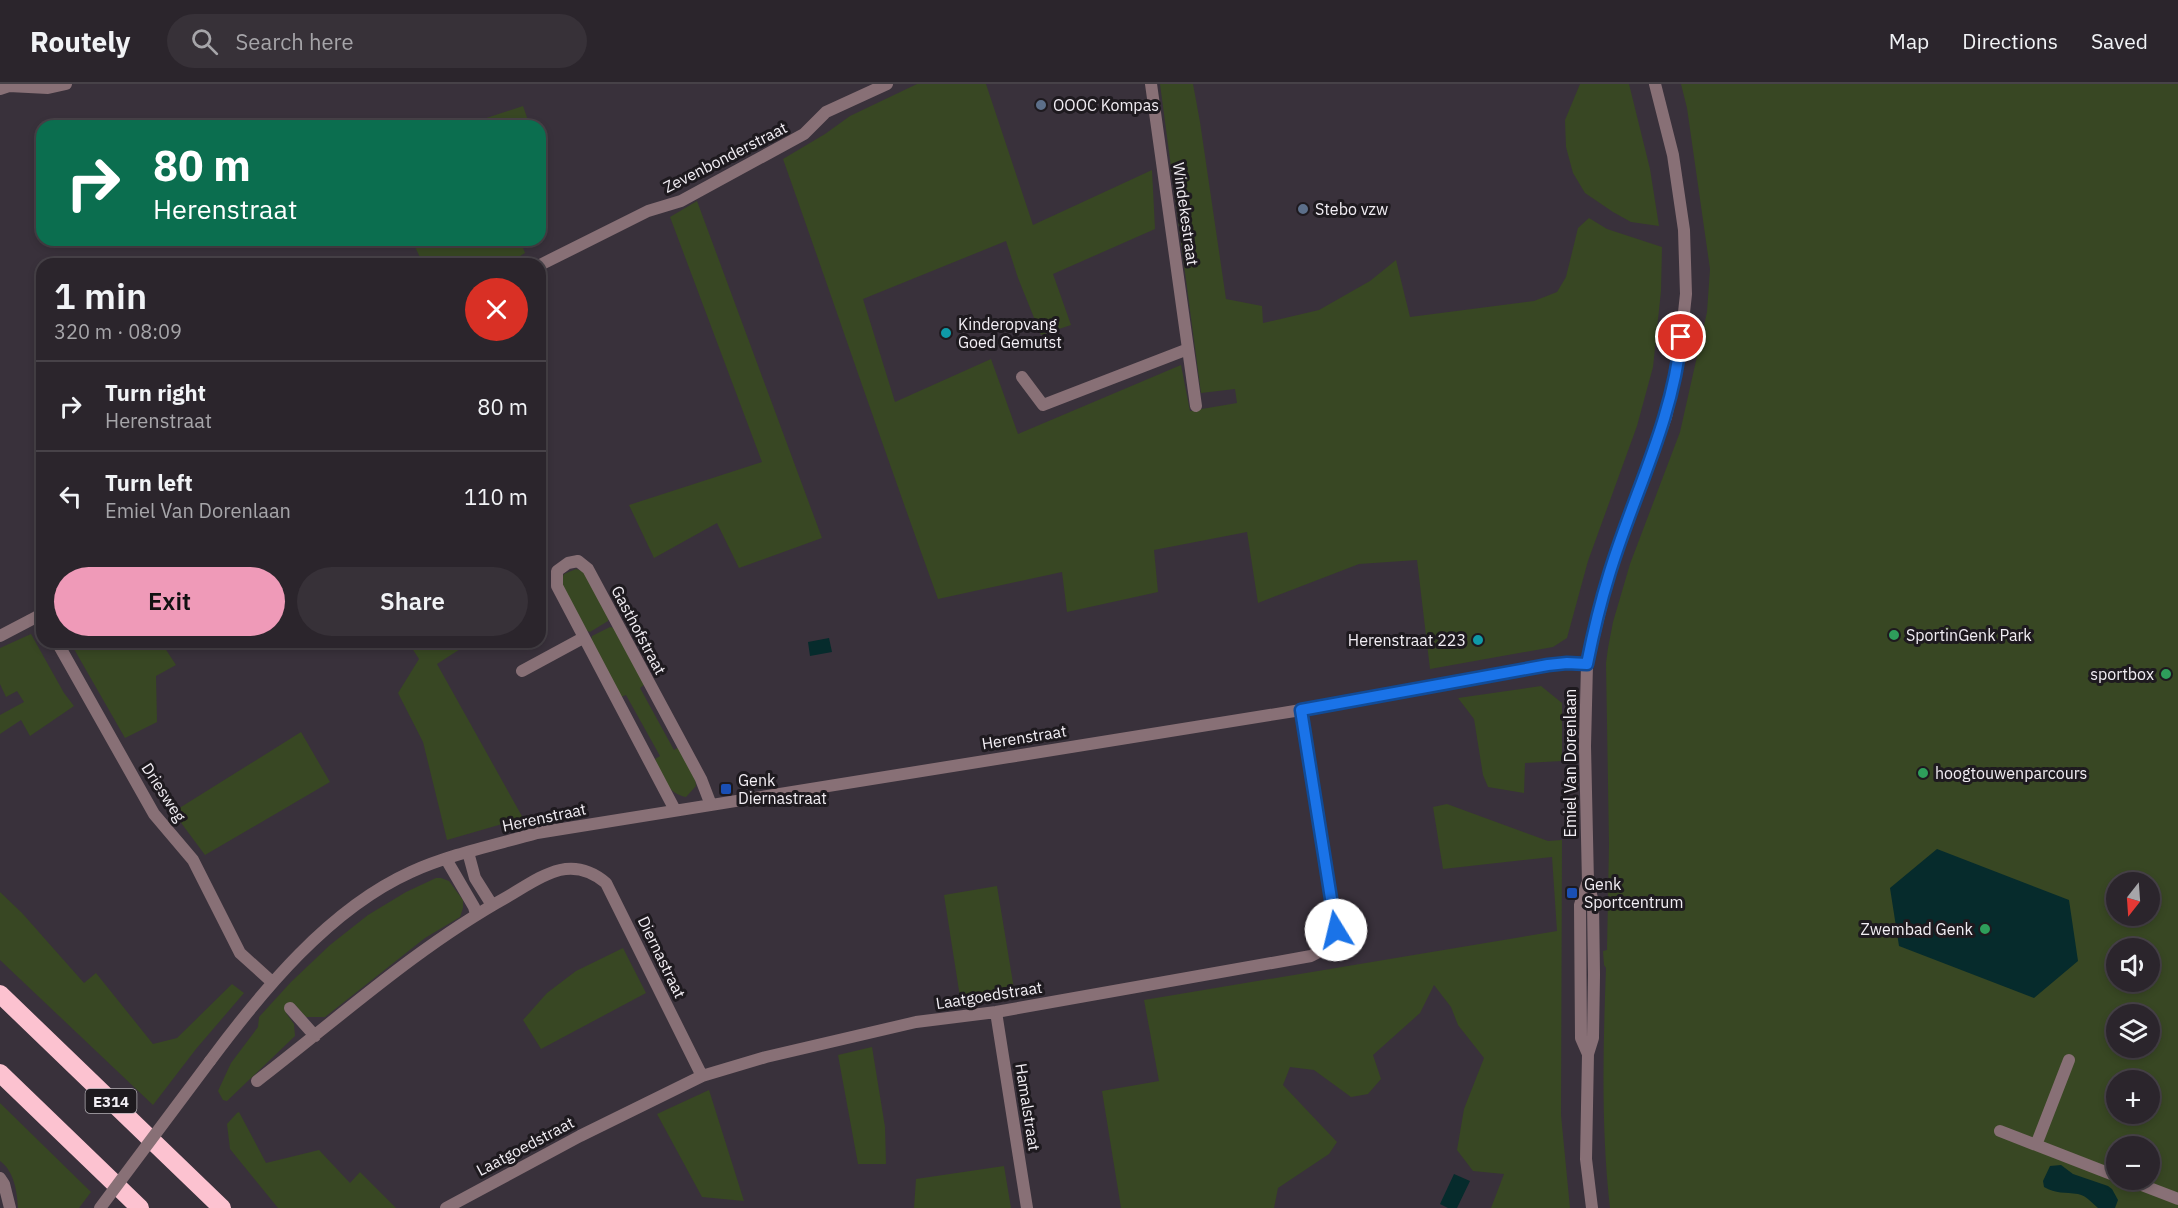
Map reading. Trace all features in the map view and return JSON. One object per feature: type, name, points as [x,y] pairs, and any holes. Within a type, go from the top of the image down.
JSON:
[{"type":"highway","name":"E314","points":[[0,994],[222,1208]]},
{"type":"highway","points":[[0,1073],[140,1208]]},
{"type":"street","points":[[0,89],[9,86],[48,88],[66,84]]},
{"type":"street","name":"Zevenbonderstraat","points":[[546,262],[648,211],[681,201],[804,134],[826,112],[887,84]]},
{"type":"street","name":"Windekestraat","points":[[1151,84],[1196,406]]},
{"type":"street","name":"Emiel Van Dorenlaan","points":[[1592,1208],[1586,1159],[1588,1054],[1581,1038],[1580,905],[1588,883],[1585,746],[1587,664],[1609,574],[1666,417],[1679,359],[1686,294],[1684,230],[1672,155],[1655,84]]},
{"type":"street","points":[[1022,377],[1043,405],[1188,349]]},
{"type":"street","name":"Gasthofstraat","points":[[675,810],[556,586],[557,571],[568,563],[578,561],[588,569],[701,779],[711,805]]},
{"type":"street","points":[[0,636],[36,618]]},
{"type":"street","points":[[522,671],[583,638]]},
{"type":"street","name":"Driesweg","points":[[60,648],[154,814],[193,860],[240,953],[272,982]]},
{"type":"street","name":"Herenstraat","points":[[100,1208],[272,982],[312,940],[368,897],[410,873],[446,858],[537,833],[1301,710],[1548,665],[1587,664]]},
{"type":"street","name":"Laatgoedstraat","points":[[446,1208],[580,1136],[702,1076],[766,1057],[916,1022],[996,1012],[1311,956],[1328,947],[1336,930],[1301,710]]},
{"type":"street","points":[[257,1081],[426,948],[492,905],[475,878],[468,852]]},
{"type":"street","points":[[446,858],[477,914]]},
{"type":"street","name":"Diernastraat","points":[[492,905],[560,870],[576,869],[594,873],[606,883],[702,1076]]},
{"type":"street","points":[[290,1008],[315,1036]]},
{"type":"street","name":"Hamalstraat","points":[[996,1012],[1028,1208]]},
{"type":"street","points":[[2036,1145],[2069,1060]]},
{"type":"street","points":[[2000,1131],[2106,1172]]},
{"type":"street","points":[[0,1178],[4,1184],[10,1208]]},
{"type":"street","points":[[2155,1190],[2178,1199]]},
{"type":"green space","points":[[917,84],[986,84],[1033,225],[1152,170],[1155,229],[1053,274],[1071,325],[1041,335],[1006,241],[863,299],[895,402],[991,359],[1018,434],[1181,365],[1190,411],[1237,403],[1235,389],[1201,393],[1160,84],[1193,84],[1226,299],[1262,306],[1263,323],[1319,310],[1370,281],[1396,260],[1410,317],[1534,301],[1557,292],[1566,277],[1578,228],[1589,218],[1607,229],[1662,247],[1661,291],[1653,367],[1637,426],[1588,561],[1567,638],[1553,647],[1430,669],[1417,560],[1359,564],[1258,603],[1247,532],[1154,550],[1158,592],[1067,612],[1062,572],[938,599],[783,159],[850,116]]},
{"type":"green space","points":[[1580,84],[1629,84],[1650,169],[1659,226],[1631,222],[1613,212],[1585,193],[1573,173],[1566,147],[1565,120]]},
{"type":"green space","name":"SportinGenk Park","points":[[1681,84],[2178,84],[2178,1208],[1610,1208],[1605,1148],[1604,1088],[1606,968],[1603,951],[1607,950],[1609,844],[1606,663],[1613,622],[1630,564],[1680,432],[1707,312],[1710,269],[1687,108]]},
{"type":"green space","points":[[523,106],[528,120],[480,120]]},
{"type":"green space","points":[[697,201],[822,538],[739,568],[717,523],[654,558],[629,505],[762,462],[670,217]]},
{"type":"green space","points":[[415,246],[522,246],[525,253],[517,258],[420,258]]},
{"type":"green space","points":[[576,569],[585,572],[609,616],[608,621],[590,632],[585,630],[562,587],[561,581],[564,574]]},
{"type":"green space","points":[[610,627],[615,628],[645,684],[640,688],[674,750],[679,747],[695,778],[696,786],[686,797],[674,792],[666,783],[655,759],[660,756],[626,695],[621,697],[591,641],[592,636]]},
{"type":"green space","points":[[31,634],[36,648],[39,648],[64,693],[74,706],[30,736],[21,720],[0,734],[0,715],[24,702],[17,691],[6,697],[0,684],[0,648]]},
{"type":"green space","points":[[73,648],[165,648],[176,665],[156,676],[157,722],[125,738]]},
{"type":"green space","points":[[412,648],[462,648],[437,664],[523,818],[447,840],[423,742],[398,693],[419,659]]},
{"type":"green space","points":[[1541,686],[1562,703],[1562,761],[1525,763],[1524,793],[1488,787],[1483,775],[1474,719],[1458,698]]},
{"type":"green space","points":[[301,732],[330,782],[205,855],[173,812]]},
{"type":"green space","points":[[1447,804],[1548,841],[1562,840],[1561,1115],[1570,1208],[1491,1208],[1504,1174],[1473,1171],[1457,1150],[1464,1109],[1484,1058],[1458,1025],[1451,1007],[1434,985],[1420,1013],[1373,1055],[1381,1079],[1368,1094],[1351,1097],[1314,1070],[1290,1067],[1283,1085],[1337,1142],[1329,1154],[1278,1188],[1274,1208],[1121,1208],[1102,1091],[1159,1081],[1144,1000],[1557,931],[1552,857],[1443,869],[1433,807]]},
{"type":"green space","points":[[436,878],[449,881],[463,900],[460,917],[425,938],[325,1017],[306,1017],[295,1005],[286,1013],[294,1024],[295,1036],[227,1101],[223,1100],[218,1091],[231,1063],[258,1027],[259,1017],[291,982],[330,945],[368,915],[406,892]]},
{"type":"green space","points":[[997,886],[1014,989],[960,997],[944,895]]},
{"type":"green space","points":[[0,892],[22,913],[84,983],[96,973],[153,1044],[177,1038],[232,984],[244,993],[196,1049],[153,1105],[0,960]]},
{"type":"green space","points":[[623,948],[646,993],[541,1049],[523,1020],[547,993],[576,971]]},
{"type":"green space","points":[[872,1047],[885,1127],[886,1164],[858,1164],[838,1055]]},
{"type":"green space","points":[[709,1090],[744,1201],[702,1197],[657,1114]]},
{"type":"green space","points":[[0,1103],[91,1192],[79,1208],[18,1208],[12,1176],[0,1161]]},
{"type":"green space","points":[[239,1112],[266,1163],[319,1150],[350,1183],[360,1172],[396,1208],[278,1208],[230,1149],[227,1124]]},
{"type":"green space","points":[[1004,1166],[1011,1208],[914,1208],[916,1179]]},
{"type":"shaded area","points":[[829,638],[832,652],[810,656],[808,642]]},
{"type":"shaded area","name":"Zwembad Genk","points":[[1937,849],[2069,900],[2078,961],[2034,998],[1899,946],[1890,888]]},
{"type":"shaded area","points":[[2061,1165],[2073,1174],[2106,1185],[2106,1190],[2113,1190],[2118,1200],[2115,1208],[2098,1208],[2081,1195],[2057,1192],[2044,1187],[2043,1181],[2050,1166]]},
{"type":"shaded area","points":[[1454,1174],[1470,1181],[1457,1208],[1448,1208],[1440,1204]]},
{"type":"place","name":"OOOC Kompas","points":[[1041,105]]},
{"type":"place","name":"Stebo vzw","points":[[1303,209]]},
{"type":"place","name":"Kinderopvang Goed Gemutst","points":[[946,333]]},
{"type":"place","name":"SportinGenk Park","points":[[1894,635]]},
{"type":"place","name":"Herenstraat 223","points":[[1478,640]]},
{"type":"place","name":"sportbox","points":[[2166,674]]},
{"type":"place","name":"hoogtouwenparcours","points":[[1923,773]]},
{"type":"place","name":"Genk Diernastraat","points":[[726,789]]},
{"type":"place","name":"Genk Sportcentrum","points":[[1572,893]]},
{"type":"place","name":"Zwembad Genk","points":[[1985,929]]},
{"type":"route","points":[[1336,930],[1301,710],[1548,665],[1587,664],[1609,574],[1666,417],[1679,359],[1681,337]]}]
